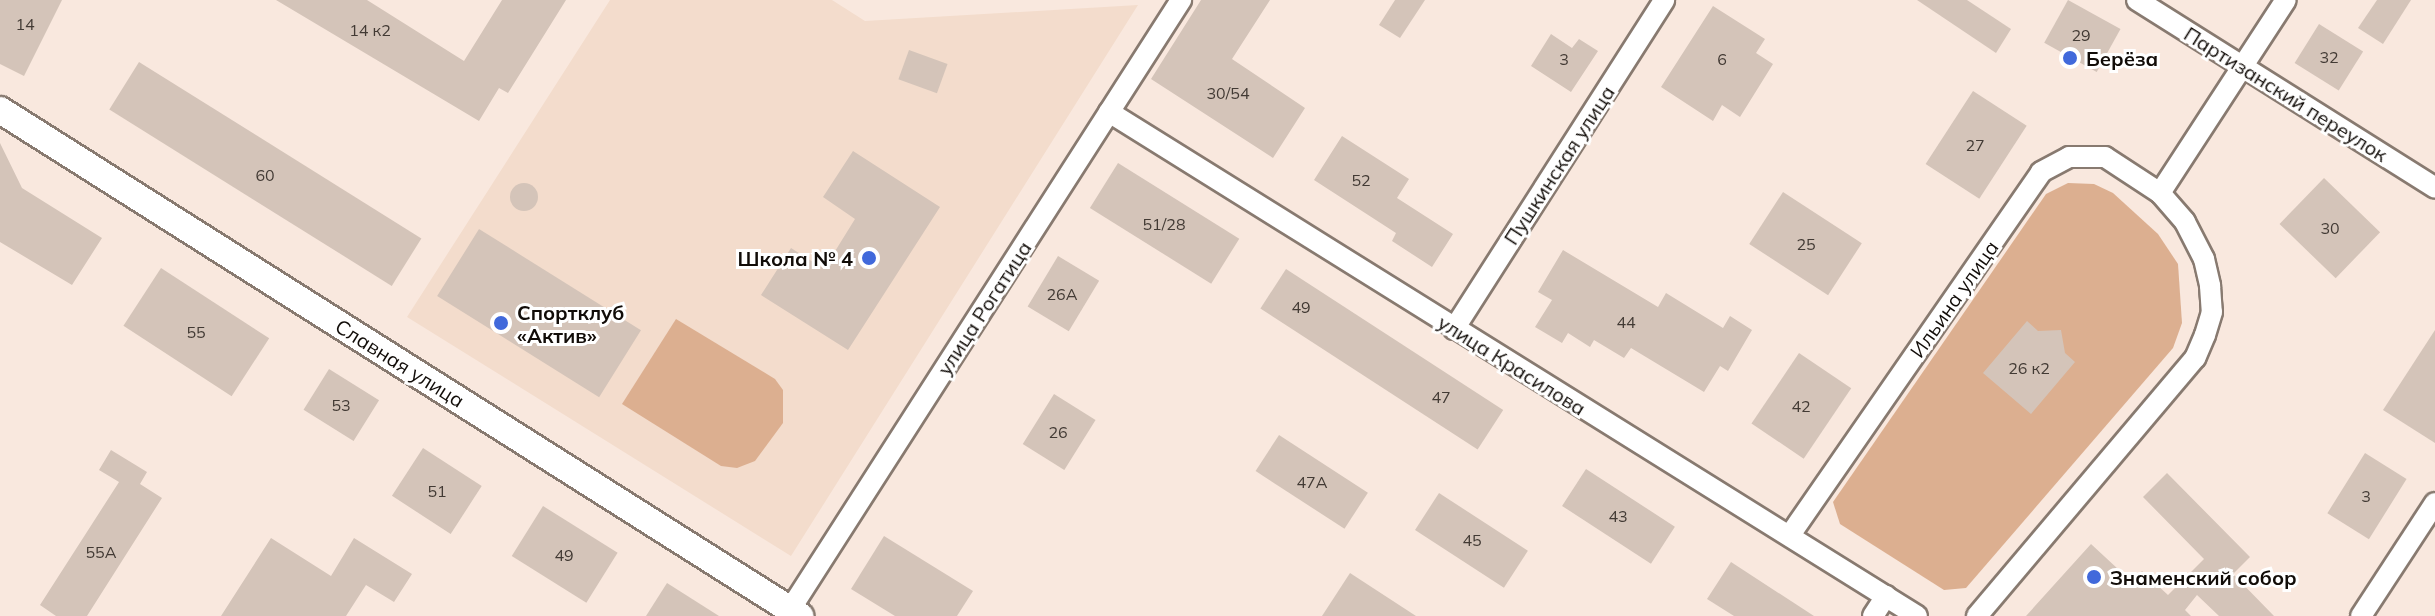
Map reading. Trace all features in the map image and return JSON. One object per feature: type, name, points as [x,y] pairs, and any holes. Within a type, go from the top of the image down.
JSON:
[{"type":"street","name":"улица Рогатица","points":[[792,614],[1181,0]]},
{"type":"street","name":"Пушкинская улица","points":[[1454,329],[1664,0]]},
{"type":"street","name":"Партизанский переулок","points":[[2137,0],[2435,188]]},
{"type":"street","points":[[2160,193],[2286,0]]},
{"type":"street","name":"Славная улица","points":[[0,110],[792,614]]},
{"type":"street","name":"улица Красилова","points":[[1109,112],[1917,616]]},
{"type":"street","name":"Ильина улица","points":[[1790,535],[2041,172],[2069,157],[2105,157],[2160,193],[2185,222],[2204,259],[2212,312],[2195,358],[1977,616]]},
{"type":"street","points":[[2361,616],[2435,503]]},
{"type":"street","points":[[1873,616],[1886,596]]},
{"type":"shaded area","points":[[610,0],[832,0],[865,21],[1138,5],[791,556],[407,317]]},
{"type":"shaded area","points":[[2068,183],[2094,184],[2113,193],[2158,234],[2178,264],[2182,323],[2173,348],[1966,588],[1944,590],[1840,524],[1833,502],[2046,194]]},
{"type":"shaded area","points":[[676,319],[775,379],[783,390],[783,423],[755,461],[737,468],[721,466],[622,404]]},
{"type":"building","points":[[0,0],[62,0],[24,76],[0,64]]},
{"type":"building","points":[[276,0],[367,0],[464,61],[502,0],[566,0],[508,93],[499,88],[479,121]]},
{"type":"building","points":[[1201,0],[1270,0],[1232,59],[1305,108],[1273,158],[1151,79]]},
{"type":"building","points":[[1395,0],[1425,0],[1400,38],[1379,25]]},
{"type":"building","points":[[1917,0],[1967,0],[2011,29],[1996,53]]},
{"type":"building","points":[[2068,0],[2120,29],[2097,72],[2044,43]]},
{"type":"building","points":[[2377,0],[2411,0],[2383,44],[2358,28]]},
{"type":"building","points":[[1713,6],[1765,39],[1756,53],[1773,64],[1740,117],[1722,105],[1713,121],[1661,87]]},
{"type":"building","points":[[2319,24],[2363,52],[2339,91],[2295,63]]},
{"type":"building","points":[[1551,34],[1572,48],[1579,39],[1598,51],[1571,92],[1531,66]]},
{"type":"building","points":[[909,50],[948,64],[937,93],[898,79]]},
{"type":"building","points":[[139,62],[421,238],[392,286],[109,109]]},
{"type":"building","points":[[1973,91],[2027,126],[1979,199],[1926,164]]},
{"type":"building","points":[[1342,136],[1409,179],[1397,198],[1453,234],[1432,267],[1392,241],[1396,233],[1314,180]]},
{"type":"building","points":[[0,143],[22,188],[102,238],[72,285],[0,242]]},
{"type":"building","name":"Школа № 4","points":[[853,151],[940,207],[848,350],[761,295],[791,248],[824,269],[855,219],[823,197]]},
{"type":"building","points":[[1118,163],[1239,239],[1211,284],[1090,208]]},
{"type":"building","points":[[2324,178],[2380,232],[2336,278],[2280,224]]},
{"type":"building","points":[[524,183],[534,187],[538,197],[534,207],[524,211],[514,207],[510,197],[514,187]]},
{"type":"building","points":[[1783,192],[1862,243],[1828,295],[1749,244]]},
{"type":"building","points":[[479,229],[641,330],[599,397],[437,296]]},
{"type":"building","points":[[1563,250],[1658,307],[1666,293],[1723,328],[1730,316],[1752,330],[1728,371],[1720,366],[1704,392],[1631,348],[1624,358],[1594,340],[1590,347],[1568,333],[1562,343],[1535,327],[1552,300],[1538,292]]},
{"type":"building","points":[[1058,256],[1099,281],[1069,331],[1028,307]]},
{"type":"building","points":[[161,268],[269,338],[232,396],[123,326]]},
{"type":"building","points":[[1286,269],[1503,410],[1478,449],[1260,308]]},
{"type":"building","points":[[2027,321],[2038,331],[2061,330],[2065,353],[2075,362],[2031,414],[1983,373]]},
{"type":"building","points":[[2435,330],[2435,443],[2383,410]]},
{"type":"building","points":[[1799,353],[1851,388],[1804,459],[1751,423]]},
{"type":"building","points":[[329,369],[379,400],[354,441],[304,410]]},
{"type":"building","points":[[1054,394],[1096,420],[1064,470],[1023,444]]},
{"type":"building","points":[[1279,435],[1368,493],[1344,529],[1256,471]]},
{"type":"building","points":[[423,448],[482,486],[451,534],[392,496]]},
{"type":"building","points":[[111,450],[147,472],[140,484],[162,498],[87,616],[56,616],[40,605],[119,482],[99,470]]},
{"type":"building","points":[[2365,453],[2407,479],[2369,539],[2327,513]]},
{"type":"building","points":[[1586,469],[1675,527],[1651,564],[1562,506]]},
{"type":"building","points":[[2167,473],[2250,557],[2233,574],[2274,616],[2219,616],[2197,595],[2185,610],[2191,616],[2026,616],[2091,544],[2132,582],[2142,571],[2168,595],[2204,559],[2143,497]]},
{"type":"building","points":[[1439,493],[1528,551],[1504,588],[1415,530]]},
{"type":"building","points":[[543,506],[618,553],[586,603],[512,556]]},
{"type":"building","points":[[884,536],[973,591],[957,616],[895,616],[851,589]]},
{"type":"building","points":[[271,538],[331,576],[354,538],[412,574],[394,602],[366,585],[346,616],[221,616]]},
{"type":"building","points":[[1731,562],[1814,616],[1734,616],[1707,599]]},
{"type":"building","points":[[1350,573],[1416,616],[1322,616]]},
{"type":"building","points":[[667,583],[719,616],[646,616]]},
{"type":"place","name":"Берёза","points":[[2070,58]]},
{"type":"place","name":"Школа № 4","points":[[869,258]]},
{"type":"place","name":"Спортклуб «Актив»","points":[[501,323]]},
{"type":"place","name":"Знаменский собор","points":[[2094,577]]}]
